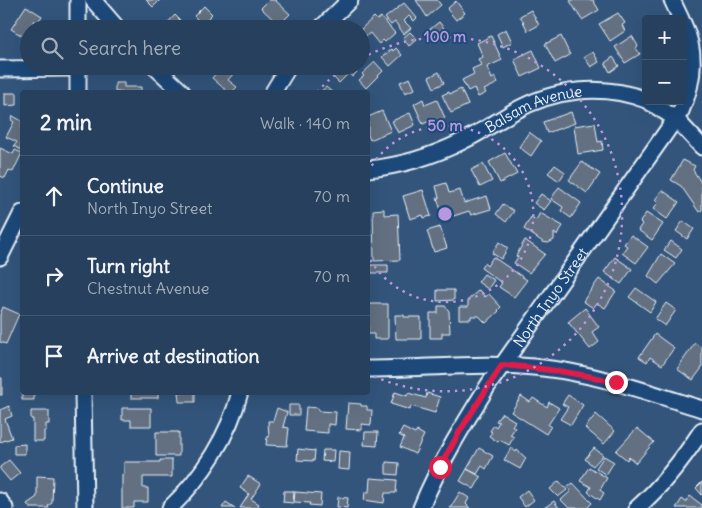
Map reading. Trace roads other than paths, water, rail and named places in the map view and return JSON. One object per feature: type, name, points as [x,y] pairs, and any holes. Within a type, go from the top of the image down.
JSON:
[{"type":"street","points":[[78,0],[78,20]]},
{"type":"street","points":[[92,0],[110,20]]},
{"type":"street","points":[[329,20],[350,0]]},
{"type":"street","name":"North Inyo Street","points":[[421,508],[440,467],[460,431],[502,365],[676,119],[687,97],[692,81],[692,49],[687,35]]},
{"type":"street","points":[[0,69],[20,68]]},
{"type":"street","points":[[78,75],[78,90]]},
{"type":"street","points":[[164,75],[180,90]]},
{"type":"street","points":[[274,90],[283,75]]},
{"type":"street","name":"Balsam Avenue","points":[[370,168],[382,168],[435,154],[464,141],[514,111],[554,95],[575,91],[613,91],[642,99]]},
{"type":"street","name":"Balsam Avenue","points":[[653,105],[676,119],[702,147]]},
{"type":"street","points":[[0,257],[20,217]]},
{"type":"street","points":[[370,369],[502,365],[543,368],[616,382],[702,409]]},
{"type":"street","points":[[83,395],[85,508]]},
{"type":"street","points":[[170,508],[199,475],[215,450],[228,424],[239,395]]},
{"type":"street","points":[[637,508],[670,475],[702,430]]},
{"type":"street","points":[[0,501],[5,508]]}]
